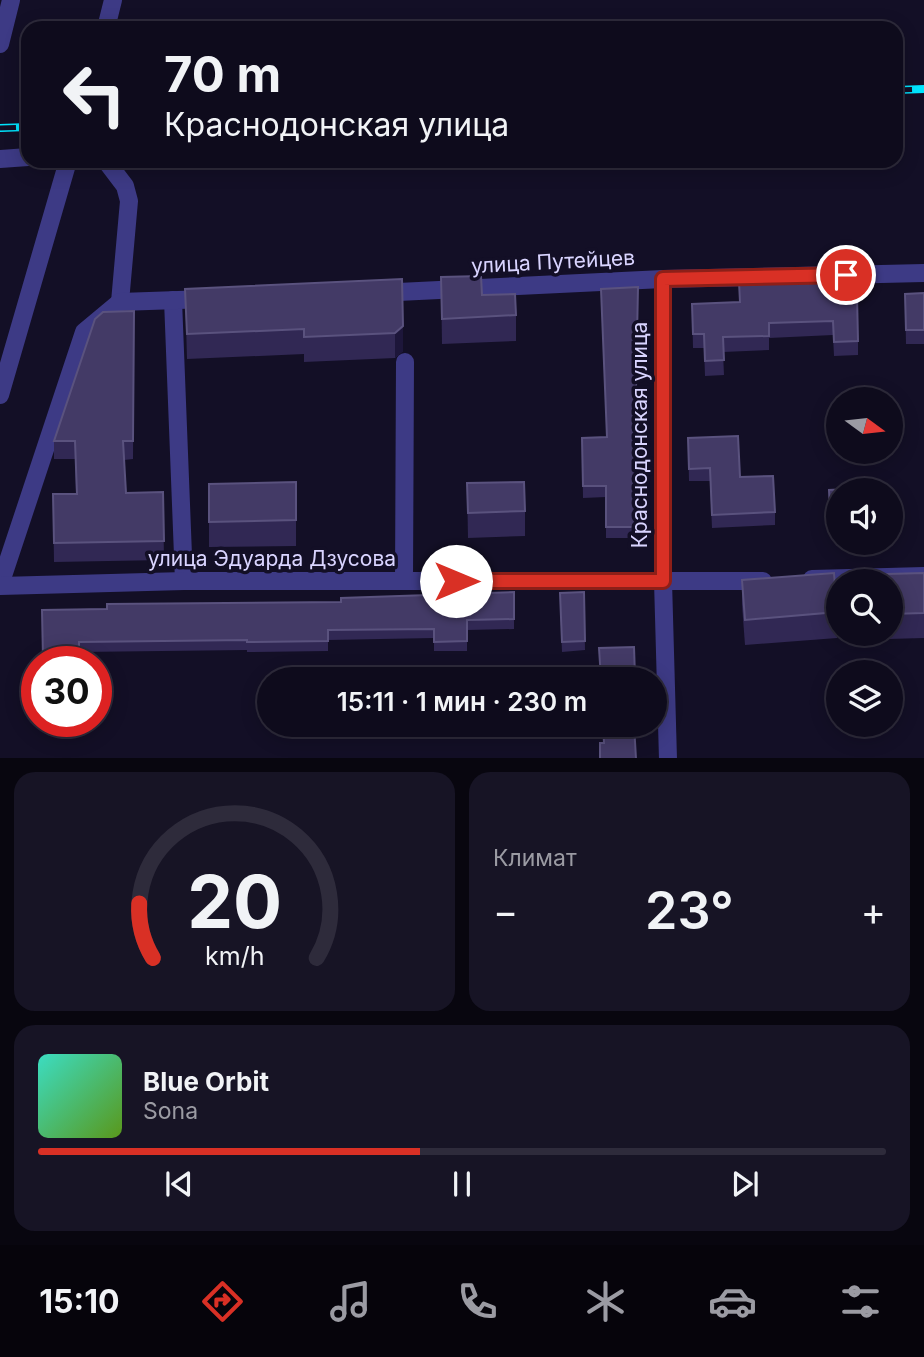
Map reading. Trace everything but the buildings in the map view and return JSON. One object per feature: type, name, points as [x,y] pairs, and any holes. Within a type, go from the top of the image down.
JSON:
[{"type":"street","points":[[0,44],[11,0]]},
{"type":"street","points":[[108,21],[113,0]]},
{"type":"street","points":[[0,159],[21,158]]},
{"type":"street","points":[[0,395],[66,168]]},
{"type":"street","points":[[111,168],[125,186],[129,201],[130,222],[120,302]]},
{"type":"street","name":"улица Путейцев","points":[[361,293],[663,279],[924,273]]},
{"type":"street","name":"Краснодонская улица","points":[[663,279],[663,581],[668,758]]},
{"type":"street","points":[[0,586],[84,332],[120,302],[226,298]]},
{"type":"street","points":[[173,300],[184,581]]},
{"type":"street","points":[[404,581],[405,362]]},
{"type":"street","name":"улица Эдуарда Дзусова","points":[[0,586],[184,581],[663,581],[924,576]]},
{"type":"railway","points":[[903,90],[924,89]]},
{"type":"railway","points":[[0,128],[21,127]]},
{"type":"route","points":[[456,581],[663,581],[663,279],[846,275]]}]
